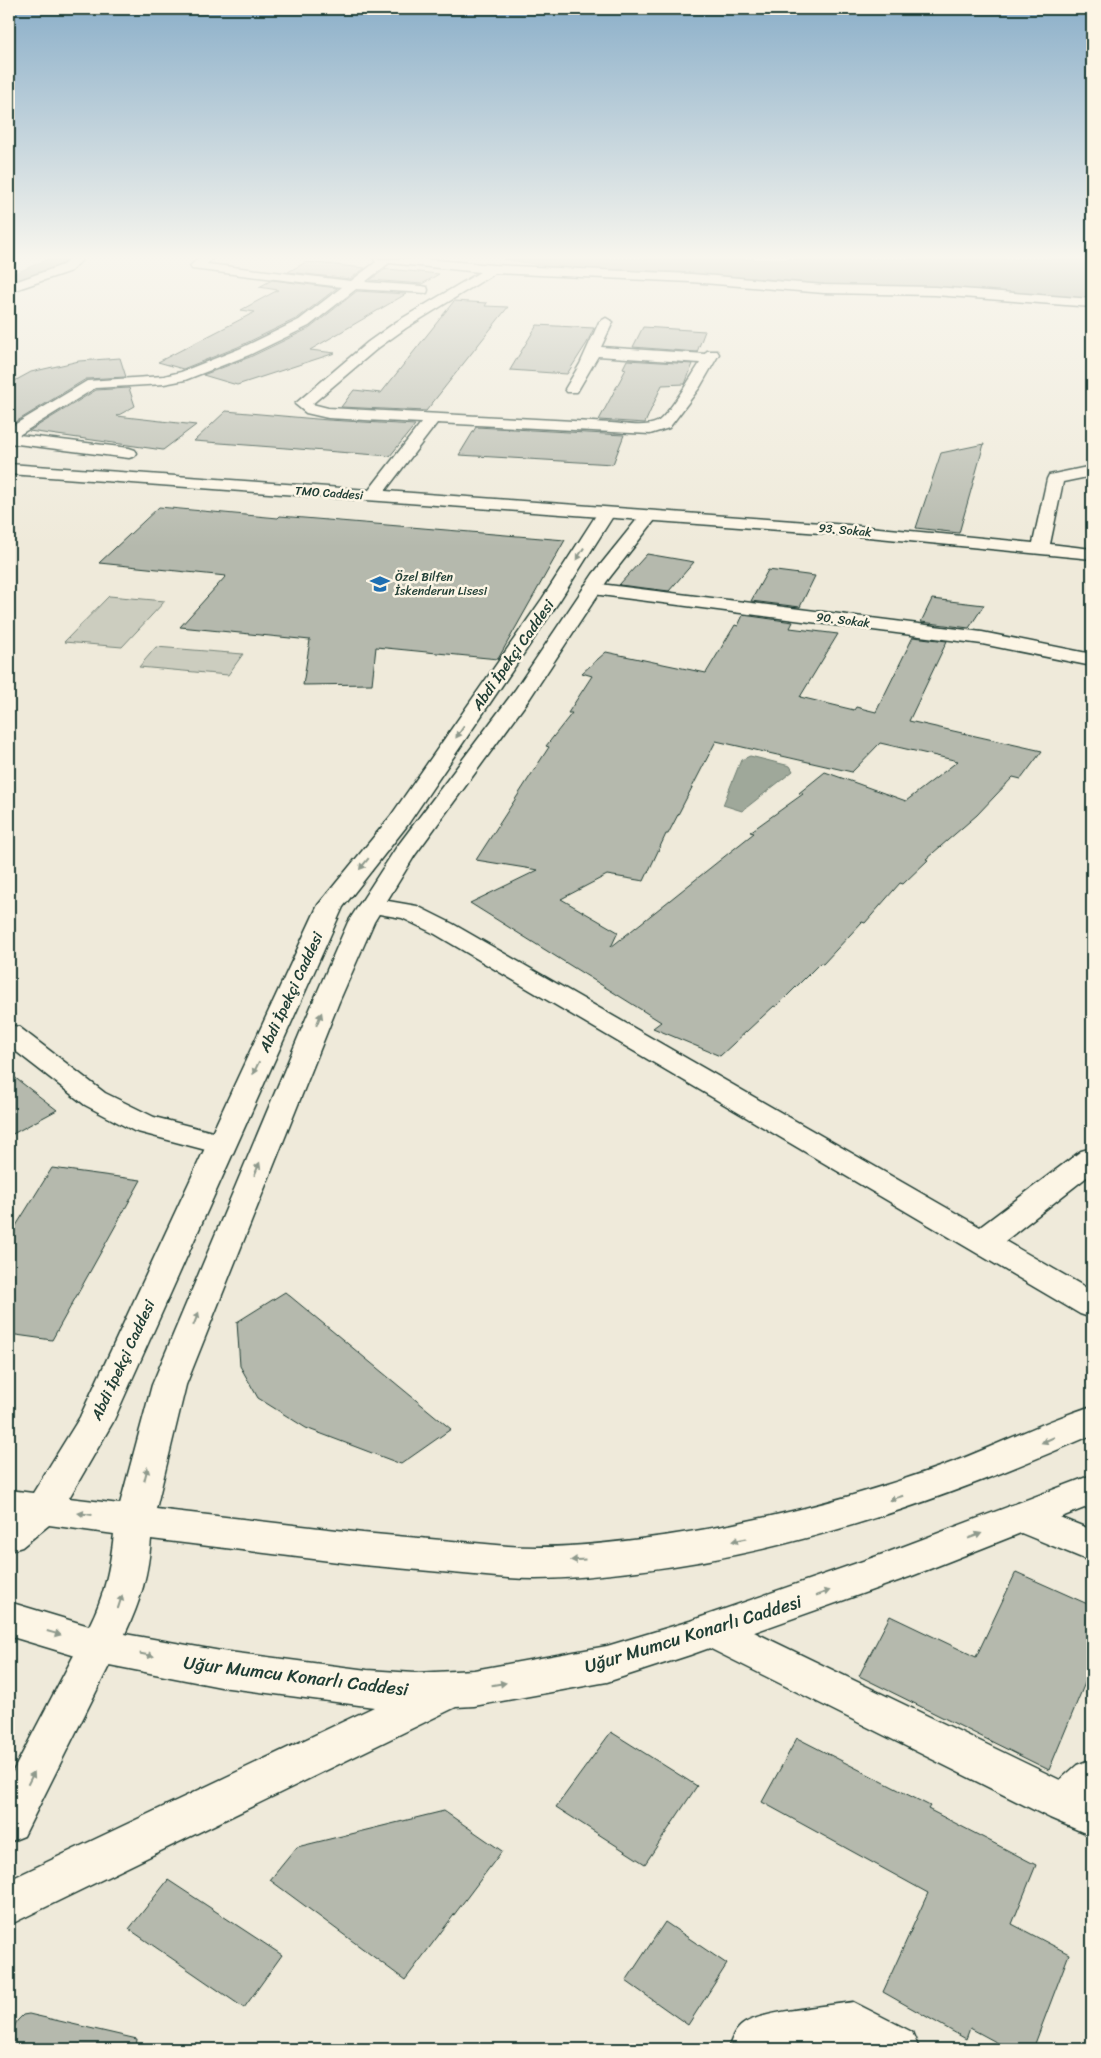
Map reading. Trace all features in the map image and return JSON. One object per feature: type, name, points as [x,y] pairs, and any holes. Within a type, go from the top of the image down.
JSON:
[{"type":"street","points":[[9,434],[92,384],[164,380],[185,376],[237,355]]},
{"type":"street","points":[[361,355],[303,404],[311,410],[328,413],[611,428],[650,428],[664,425],[693,387],[711,357],[672,355]]},
{"type":"street","points":[[572,389],[590,355]]},
{"type":"street","points":[[373,496],[433,418]]},
{"type":"street","points":[[9,438],[129,453]]},
{"type":"street","name":"TMO Caddesi","points":[[9,469],[649,516]]},
{"type":"street","points":[[1040,550],[1055,479],[1092,471]]},
{"type":"street","name":"Abdi İpekçi Caddesi","points":[[26,1507],[95,1422],[331,905],[403,814],[551,600],[606,513]]},
{"type":"street","name":"93. Sokak","points":[[649,516],[848,530],[1092,554]]},
{"type":"street","name":"Abdi İpekçi Caddesi","points":[[9,1822],[117,1610],[129,1571],[134,1521],[169,1385],[326,1002],[361,922],[404,853],[523,694],[592,589],[649,516]]},
{"type":"street","name":"90. Sokak","points":[[592,589],[982,638],[1092,660]]},
{"type":"street","points":[[371,906],[408,911],[444,929],[1092,1306]]},
{"type":"street","points":[[9,1033],[95,1099],[144,1124],[221,1144]]},
{"type":"street","points":[[983,1241],[1092,1158]]},
{"type":"street","points":[[9,1536],[26,1507],[396,1553],[527,1563],[621,1558],[709,1546],[834,1517],[910,1493],[1043,1442],[1092,1420]]},
{"type":"street","name":"Uğur Mumcu Konarlı Caddesi","points":[[9,1619],[99,1646],[221,1670],[367,1688],[415,1691],[474,1688],[607,1664],[713,1631],[890,1568],[1092,1490]]},
{"type":"street","points":[[1022,1517],[1092,1546]]},
{"type":"street","points":[[713,1631],[1083,1800]]},
{"type":"street","points":[[9,1903],[451,1689]]},
{"type":"street","points":[[752,2049],[762,2040],[853,2026],[895,2049]]},
{"type":"shaded area","points":[[109,596],[165,601],[122,647],[64,642]]},
{"type":"shaded area","points":[[156,647],[243,654],[228,675],[139,667]]},
{"type":"shaded area","points":[[750,756],[790,766],[793,771],[742,811],[723,805],[741,760]]},
{"type":"building","points":[[172,355],[218,355],[183,369],[158,362]]},
{"type":"building","points":[[254,355],[329,355],[237,385],[203,375]]},
{"type":"building","points":[[411,355],[470,355],[426,411],[341,407],[354,390],[381,393]]},
{"type":"building","points":[[519,355],[579,355],[567,374],[510,370]]},
{"type":"building","points":[[120,358],[126,377],[86,379],[9,426],[9,384],[31,372],[79,361]]},
{"type":"building","points":[[627,360],[693,364],[685,384],[662,385],[645,423],[599,420],[626,369],[623,368]]},
{"type":"building","points":[[129,388],[135,406],[117,416],[196,425],[163,450],[29,431],[96,390]]},
{"type":"building","points":[[226,411],[415,425],[390,456],[194,441]]},
{"type":"building","points":[[476,427],[624,435],[613,464],[459,455]]},
{"type":"building","points":[[984,444],[959,533],[916,528],[941,453]]},
{"type":"building","name":"Özel Bilfen İskenderun Lisesi","points":[[159,507],[565,540],[498,659],[376,647],[372,684],[303,685],[310,640],[180,627],[226,576],[99,563]]},
{"type":"building","points":[[647,554],[694,562],[669,591],[619,585]]},
{"type":"building","points":[[768,570],[815,576],[800,607],[751,601]]},
{"type":"building","points":[[932,599],[984,605],[969,628],[921,622]]},
{"type":"building","points":[[743,615],[793,622],[790,628],[838,634],[800,697],[854,710],[856,707],[876,712],[913,637],[947,641],[909,721],[1042,751],[1021,779],[1013,777],[977,815],[926,859],[928,860],[903,884],[900,883],[865,923],[862,922],[823,964],[820,963],[776,1007],[774,1006],[720,1056],[653,1028],[661,1022],[470,903],[538,870],[476,860],[549,747],[546,746],[572,713],[568,713],[592,676],[582,673],[606,652],[706,673],[735,625],[738,626]],"holes":[[[716,741],[852,772],[880,743],[958,761],[906,801],[825,772],[799,793],[803,794],[750,832],[754,833],[611,947],[618,932],[561,899],[607,875],[644,881],[666,834],[668,834]]]},
{"type":"building","points":[[9,1073],[57,1110],[9,1136]]},
{"type":"building","points":[[52,1168],[141,1180],[52,1340],[9,1334],[9,1237]]},
{"type":"building","points":[[285,1292],[451,1429],[401,1464],[306,1428],[258,1398],[240,1366],[237,1322]]},
{"type":"building","points":[[1016,1572],[1092,1606],[1092,1666],[1049,1770],[859,1676],[890,1616],[976,1657]]},
{"type":"building","points":[[611,1732],[697,1786],[645,1864],[556,1807]]},
{"type":"building","points":[[797,1738],[930,1806],[928,1809],[1036,1865],[1012,1924],[1069,1954],[1033,2049],[1009,2049],[970,2028],[966,2039],[883,1992],[928,1893],[762,1802]]},
{"type":"building","points":[[444,1811],[502,1851],[405,1980],[270,1880],[297,1847]]},
{"type":"building","points":[[168,1880],[282,1955],[244,2008],[129,1929]]},
{"type":"building","points":[[665,1922],[727,1964],[688,2025],[626,1981]]},
{"type":"building","points":[[29,2014],[137,2039],[136,2049],[9,2049],[9,2038],[17,2021],[23,2015]]},
{"type":"place","name":"Özel Bilfen İskenderun Lisesi","points":[[380,584]]}]
